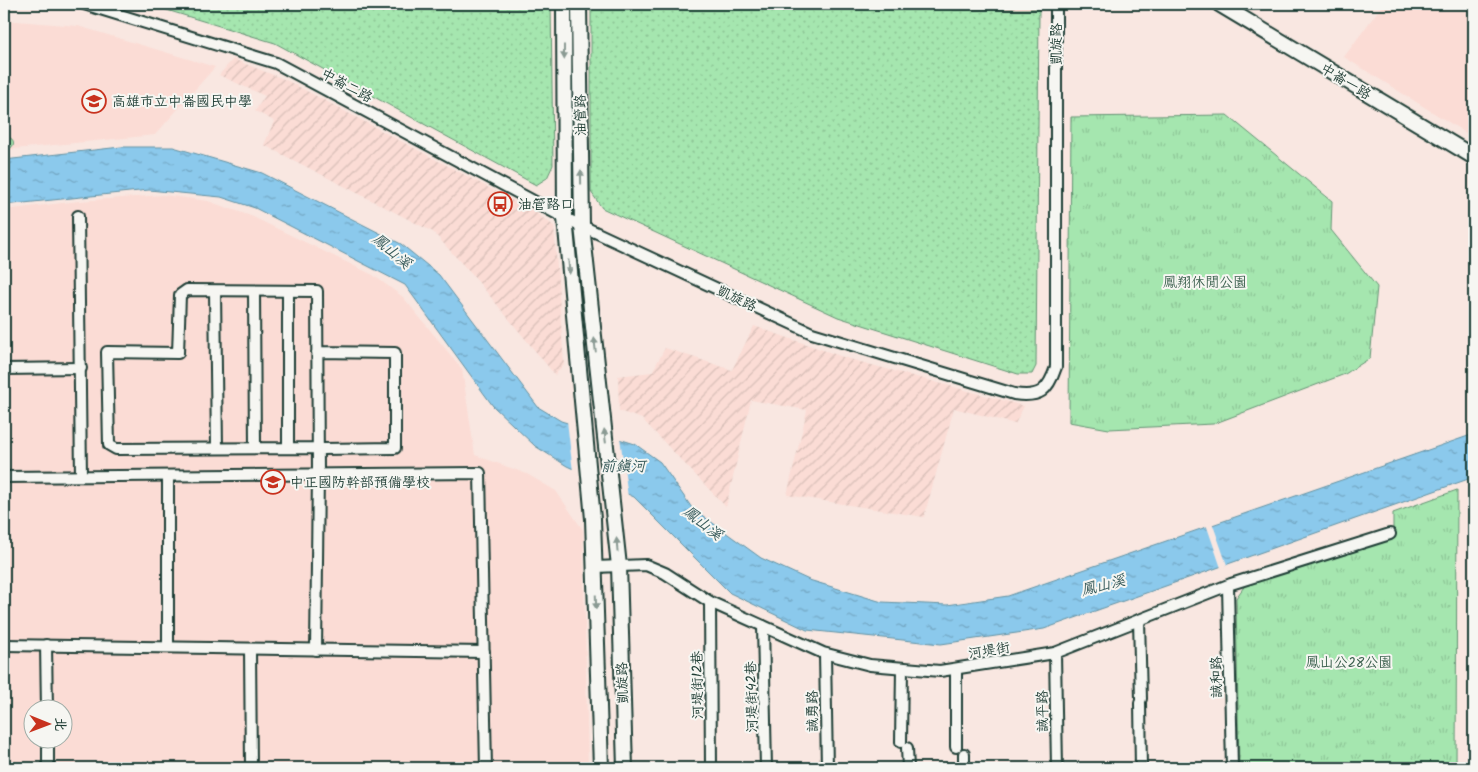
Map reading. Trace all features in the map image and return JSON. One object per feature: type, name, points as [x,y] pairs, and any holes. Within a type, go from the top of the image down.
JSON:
[{"type":"street","name":"中崙二路","points":[[84,4],[276,63],[582,226]]},
{"type":"street","name":"油管路","points":[[564,4],[565,218]]},
{"type":"street","name":"油管路","points":[[579,4],[582,226]]},
{"type":"street","name":"凱旋路","points":[[582,226],[812,333],[1014,394],[1030,397],[1042,391],[1052,381],[1056,367],[1056,4]]},
{"type":"street","name":"中崙一路","points":[[1219,4],[1474,157]]},
{"type":"street","points":[[78,216],[81,476]]},
{"type":"street","name":"凱旋路","points":[[565,218],[593,519],[601,768]]},
{"type":"street","name":"凱旋路","points":[[582,226],[619,566],[625,768]]},
{"type":"street","points":[[316,650],[318,474],[318,448],[317,352],[317,291],[187,290],[180,295],[178,353],[106,352],[109,445],[116,449],[318,448],[322,449],[395,448],[395,353],[317,352]]},
{"type":"street","points":[[215,291],[217,448]]},
{"type":"street","points":[[254,291],[255,448]]},
{"type":"street","points":[[288,291],[288,448]]},
{"type":"street","points":[[4,369],[81,368]]},
{"type":"street","points":[[4,477],[480,473],[486,768]]},
{"type":"street","points":[[168,476],[168,647]]},
{"type":"street","name":"河堤街","points":[[595,567],[646,565],[659,570],[710,602],[825,654],[870,665],[940,671],[1055,653],[1228,586],[1390,534]]},
{"type":"street","name":"誠和路","points":[[1228,586],[1232,768]]},
{"type":"street","name":"河堤街12巷","points":[[710,602],[711,768]]},
{"type":"street","points":[[1139,620],[1141,768]]},
{"type":"street","name":"河堤街42巷","points":[[763,626],[766,768]]},
{"type":"street","points":[[4,645],[484,652]]},
{"type":"street","points":[[46,645],[47,700]]},
{"type":"street","points":[[250,649],[251,768]]},
{"type":"street","name":"誠平路","points":[[1055,653],[1057,768]]},
{"type":"street","name":"誠勇路","points":[[825,654],[827,768]]},
{"type":"street","points":[[902,668],[904,745],[908,768]]},
{"type":"street","points":[[956,669],[960,750],[964,768]]},
{"type":"street","points":[[48,750],[48,768]]},
{"type":"shaded area","points":[[952,4],[1039,4],[1039,9],[952,10]]},
{"type":"shaded area","points":[[1383,4],[1474,4],[1474,138],[1344,57]]},
{"type":"shaded area","name":"高雄市立中崙國民中學","points":[[4,20],[78,26],[215,67],[155,135],[4,150]]},
{"type":"shaded area","points":[[233,59],[286,80],[536,213],[554,226],[564,364],[555,375],[475,278],[433,232],[264,145],[274,121],[255,111],[265,96],[219,75]]},
{"type":"shaded area","name":"中正國防幹部預備學校","points":[[163,195],[208,201],[251,216],[373,275],[403,297],[462,369],[475,455],[527,474],[556,491],[583,530],[588,768],[4,768],[4,210],[79,201]]},
{"type":"shaded area","points":[[754,326],[846,358],[1024,406],[1015,424],[954,408],[924,517],[787,495],[807,410],[751,400],[726,507],[642,419],[619,411],[618,376],[652,372],[665,348],[732,370]]},
{"type":"green space","points":[[147,4],[551,4],[553,165],[547,178],[536,185],[275,43]]},
{"type":"green space","points":[[591,4],[952,4],[953,10],[1039,9],[1036,366],[1032,374],[1018,374],[838,317],[602,208],[591,192]]},
{"type":"green space","name":"鳳翔休閒公園","points":[[1227,115],[1332,201],[1331,230],[1377,287],[1370,358],[1345,374],[1213,424],[1109,429],[1069,422],[1071,117]]},
{"type":"green space","points":[[8,137],[14,143],[8,149],[2,143]]},
{"type":"green space","name":"鳳山公28公園","points":[[1457,490],[1456,768],[1239,768],[1236,598],[1246,584],[1393,536],[1393,513]]},
{"type":"water","name":"前鎮河","points":[[121,147],[173,147],[262,173],[401,244],[439,275],[538,407],[561,421],[635,444],[660,462],[692,508],[761,558],[809,580],[882,602],[947,605],[1008,596],[1474,434],[1474,477],[1044,629],[941,644],[807,630],[730,593],[634,497],[567,466],[535,446],[493,406],[405,285],[255,208],[221,197],[149,190],[4,205],[4,160]]},
{"type":"pier","points":[[567,421],[620,437],[628,497],[573,472]]},
{"type":"pier","points":[[1212,522],[1227,565],[1221,568],[1206,524]]},
{"type":"place","name":"高雄市立中崙國民中學","points":[[94,101]]},
{"type":"place","name":"油管路口","points":[[500,204]]},
{"type":"place","name":"中正國防幹部預備學校","points":[[273,482]]},
{"type":"water label","name":"鳳山溪","points":[[392,251]]},
{"type":"water label","name":"鳳山溪","points":[[703,523]]},
{"type":"water label","name":"鳳山溪","points":[[1103,585]]}]
